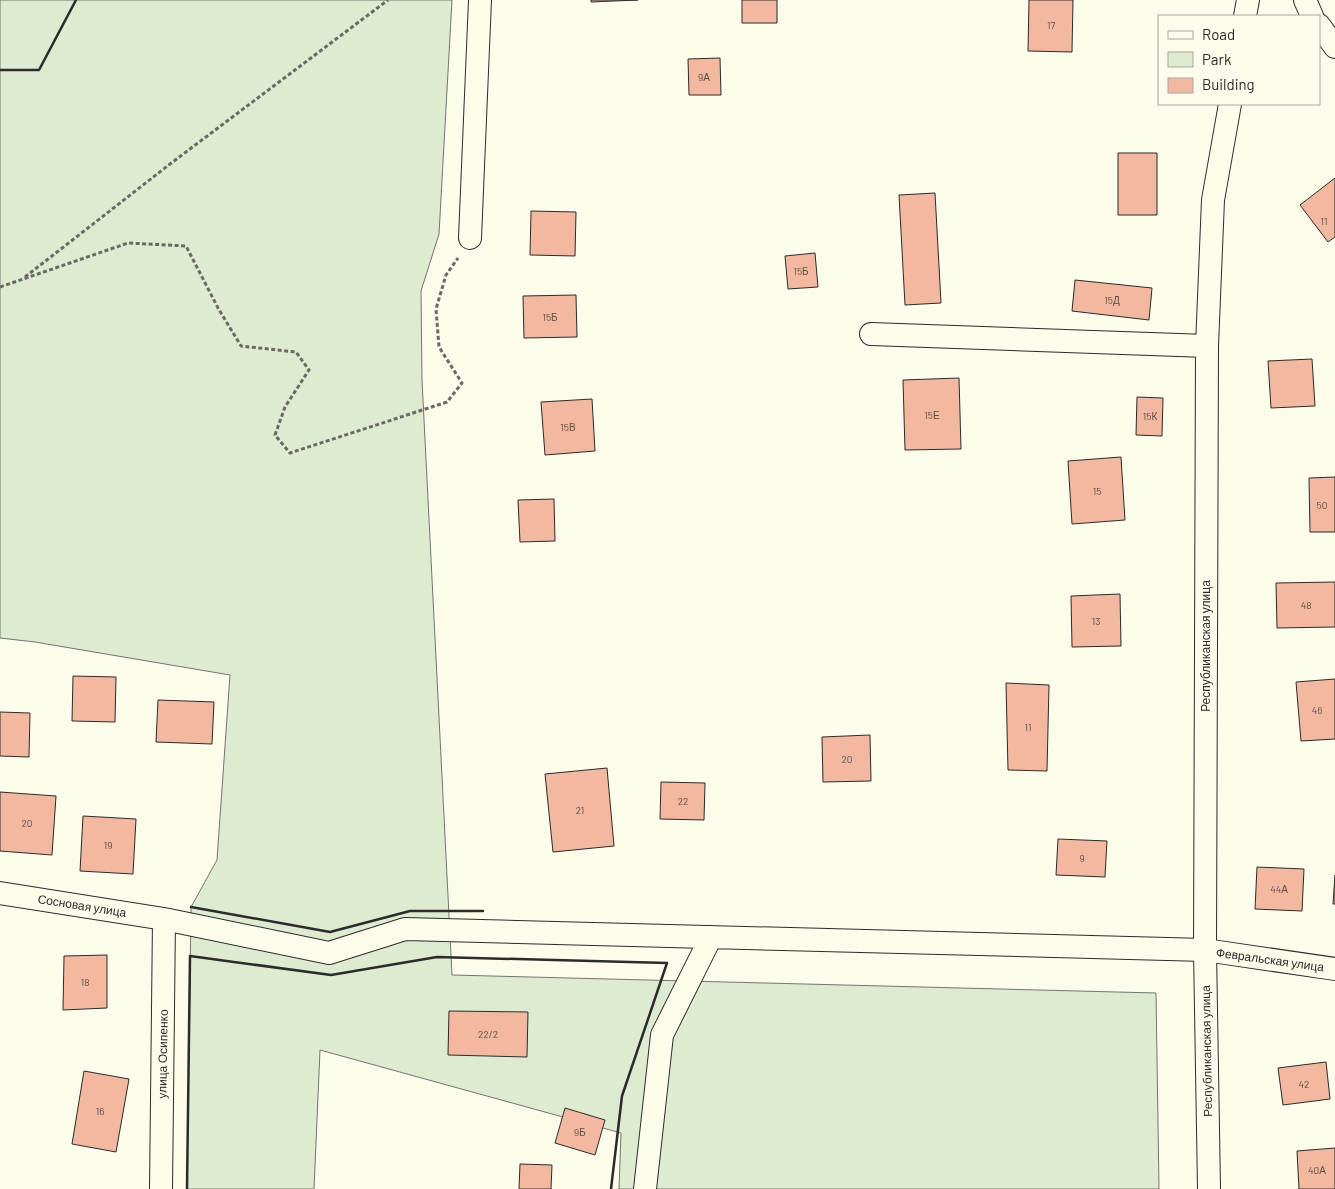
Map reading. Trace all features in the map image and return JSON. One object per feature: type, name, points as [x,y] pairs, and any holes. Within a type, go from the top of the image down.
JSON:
[{"type":"street","points":[[470,238],[480,0]]},
{"type":"street","points":[[1245,15],[1248,0]]},
{"type":"street","points":[[1305,0],[1312,15]]},
{"type":"street","points":[[1320,26],[1335,47]]},
{"type":"street","name":"Республиканская улица","points":[[1209,1189],[1205,950],[1206,346],[1214,200],[1230,105]]},
{"type":"street","points":[[870,334],[1206,346]]},
{"type":"street","name":"Сосновая улица","points":[[0,893],[164,919],[329,953],[405,929],[711,938]]},
{"type":"street","name":"улица Осипенко","points":[[161,1189],[164,919]]},
{"type":"street","points":[[645,1189],[662,1035],[711,938]]},
{"type":"street","name":"Февральская улица","points":[[711,938],[1205,950],[1335,969]]},
{"type":"path","points":[[22,280],[177,158],[388,0]]},
{"type":"path","points":[[0,287],[128,244],[186,246],[218,308],[241,346],[296,352],[310,370],[285,407],[275,435],[290,453],[447,402],[462,383],[438,347],[436,310],[446,275],[470,238]]},
{"type":"green space","points":[[0,0],[452,0],[439,234],[421,291],[422,380],[452,975],[1156,993],[1159,1189],[619,1189],[621,1133],[320,1050],[314,1189],[187,1189],[191,907],[217,860],[230,675],[35,642],[0,638]]},
{"type":"building","points":[[591,0],[638,0],[591,2]]},
{"type":"building","points":[[742,0],[777,0],[777,23],[742,23]]},
{"type":"building","points":[[1029,0],[1073,0],[1072,52],[1028,51]]},
{"type":"building","points":[[720,58],[721,95],[689,95],[688,59]]},
{"type":"building","points":[[1118,153],[1157,153],[1157,215],[1118,215]]},
{"type":"building","points":[[1335,178],[1335,237],[1328,242],[1300,205]]},
{"type":"building","points":[[935,193],[941,303],[905,305],[899,195]]},
{"type":"building","points":[[531,211],[576,212],[575,256],[530,255]]},
{"type":"building","points":[[815,253],[818,287],[788,289],[785,256]]},
{"type":"building","points":[[1075,280],[1152,288],[1149,320],[1072,311]]},
{"type":"building","points":[[576,295],[577,337],[524,338],[523,296]]},
{"type":"building","points":[[1312,359],[1315,406],[1271,408],[1268,361]]},
{"type":"building","points":[[959,378],[961,449],[905,450],[903,380]]},
{"type":"building","points":[[1137,397],[1163,398],[1162,436],[1136,435]]},
{"type":"building","points":[[592,399],[595,451],[545,455],[541,402]]},
{"type":"building","points":[[1121,457],[1125,520],[1072,524],[1068,461]]},
{"type":"building","points":[[1335,477],[1335,532],[1310,532],[1309,478]]},
{"type":"building","points":[[554,499],[555,541],[520,542],[518,500]]},
{"type":"building","points":[[1335,582],[1335,627],[1277,628],[1276,583]]},
{"type":"building","points":[[1120,594],[1121,646],[1072,647],[1071,596]]},
{"type":"building","points":[[73,676],[116,677],[115,722],[72,721]]},
{"type":"building","points":[[1335,679],[1335,739],[1301,741],[1296,682]]},
{"type":"building","points":[[1006,683],[1049,685],[1047,771],[1008,770]]},
{"type":"building","points":[[158,700],[214,702],[212,744],[156,742]]},
{"type":"building","points":[[0,712],[30,713],[29,757],[0,756]]},
{"type":"building","points":[[870,735],[871,781],[823,782],[822,737]]},
{"type":"building","points":[[607,768],[614,846],[553,852],[545,774]]},
{"type":"building","points":[[661,782],[705,783],[704,820],[660,819]]},
{"type":"building","points":[[0,792],[56,796],[52,855],[0,851]]},
{"type":"building","points":[[83,816],[136,819],[133,874],[80,871]]},
{"type":"building","points":[[1058,839],[1107,841],[1105,877],[1056,875]]},
{"type":"building","points":[[1257,867],[1304,869],[1302,911],[1255,909]]},
{"type":"building","points":[[1335,875],[1335,904],[1333,904]]},
{"type":"building","points":[[107,955],[107,1008],[63,1010],[64,956]]},
{"type":"building","points":[[449,1011],[528,1012],[527,1057],[448,1055]]},
{"type":"building","points":[[1326,1062],[1330,1099],[1283,1105],[1278,1068]]},
{"type":"building","points":[[84,1071],[129,1079],[116,1152],[72,1144]]},
{"type":"building","points":[[565,1108],[605,1120],[595,1155],[555,1143]]},
{"type":"building","points":[[1335,1148],[1335,1189],[1299,1189],[1297,1151]]},
{"type":"building","points":[[520,1164],[552,1165],[551,1189],[519,1189]]},
{"type":"wall","points":[[0,70],[39,70],[76,0]]},
{"type":"wall","points":[[191,907],[330,932],[410,911],[483,911]]},
{"type":"wall","points":[[187,1189],[190,956],[331,975],[437,957],[667,963],[622,1096],[611,1189]]}]
